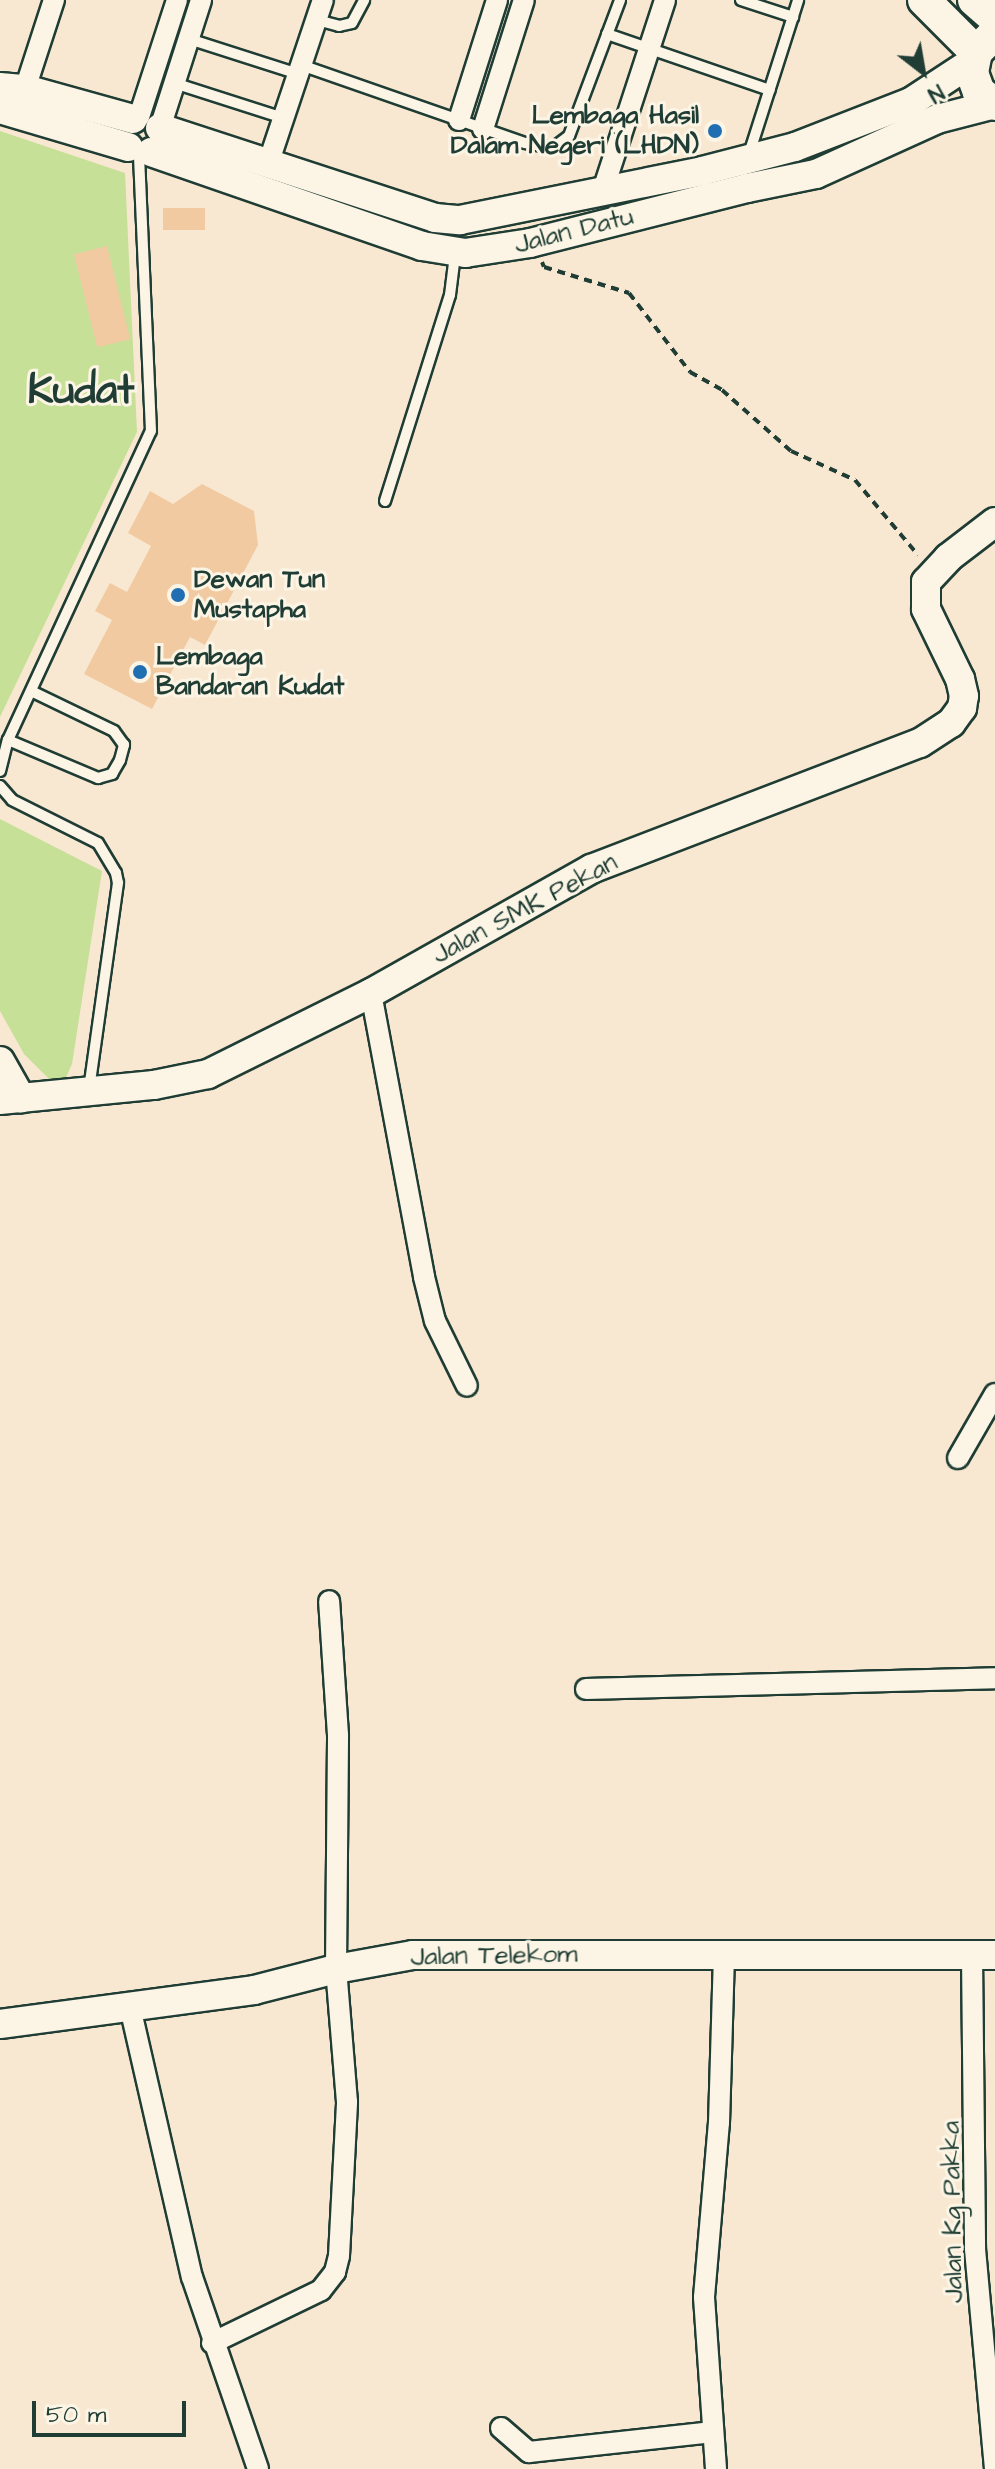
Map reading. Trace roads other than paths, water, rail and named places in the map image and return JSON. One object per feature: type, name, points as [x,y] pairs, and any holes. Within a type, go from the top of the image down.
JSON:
[{"type":"main road","points":[[924,0],[984,30],[979,92],[995,104]]},
{"type":"street","points":[[12,88],[54,0]]},
{"type":"street","points":[[142,136],[177,0]]},
{"type":"street","points":[[142,136],[174,83],[201,0]]},
{"type":"street","points":[[459,120],[497,0]]},
{"type":"street","points":[[483,129],[524,0]]},
{"type":"street","points":[[602,193],[665,0]]},
{"type":"street","points":[[268,164],[320,10]]},
{"type":"street","name":"Jalan Datu","points":[[747,174],[795,147],[911,102],[984,30]]},
{"type":"street","name":"Jalan Datu","points":[[12,88],[422,246],[455,253],[530,243],[704,184],[747,174],[816,174],[937,119],[995,104]]},
{"type":"street","name":"Jalan Datu","points":[[0,109],[268,164],[435,218],[460,220],[602,193],[704,184]]},
{"type":"street","name":"Jalan SMK Pekan","points":[[10,1099],[154,1085],[208,1074],[371,993],[591,869],[891,755],[945,727],[962,708],[964,696],[960,679],[926,609],[926,582],[933,572],[995,522]]},
{"type":"street","points":[[371,993],[424,1277],[435,1321],[467,1386]]},
{"type":"street","points":[[0,1061],[10,1099]]},
{"type":"street","points":[[958,1458],[995,1394]]},
{"type":"street","points":[[212,2343],[321,2290],[335,2272],[347,2102],[336,1969],[338,1735],[329,1601]]},
{"type":"street","points":[[586,1689],[995,1678]]},
{"type":"street","points":[[716,2469],[704,2274],[719,2123],[724,1954]]},
{"type":"street","name":"Jalan Telekom","points":[[0,2024],[266,1988],[336,1969],[413,1955],[984,1955]]},
{"type":"street","name":"Jalan Kg Pakka","points":[[984,1955],[986,2109],[975,2249],[995,2468]]},
{"type":"street","points":[[130,2007],[192,2277],[212,2343],[258,2469]]},
{"type":"street","points":[[501,2428],[529,2452],[713,2432]]},
{"type":"lane","points":[[320,10],[339,26],[352,23],[364,0]]},
{"type":"lane","points":[[189,39],[300,70],[545,148],[565,141],[584,102],[620,0]]},
{"type":"lane","points":[[741,0],[793,17]]},
{"type":"lane","points":[[747,174],[798,0]]},
{"type":"lane","points":[[607,34],[770,90]]},
{"type":"lane","points":[[174,83],[283,118]]},
{"type":"lane","points":[[0,771],[8,740],[151,431],[142,136]]},
{"type":"lane","points":[[385,501],[450,295],[455,253]]},
{"type":"lane","points":[[8,740],[98,778],[112,774],[120,760],[124,745],[114,731],[31,691]]},
{"type":"lane","points":[[0,786],[12,800],[98,843],[116,873],[118,883],[89,1092]]},
{"type":"place","name":"Lembaga Hasil Dalam Negeri (LHDN)","points":[[715,131]]},
{"type":"place","name":"Dewan Tun Mustapha","points":[[178,595]]},
{"type":"place","name":"Lembaga Bandaran Kudat","points":[[140,672]]},
{"type":"district","name":"Kudat","points":[[81,391]]}]
